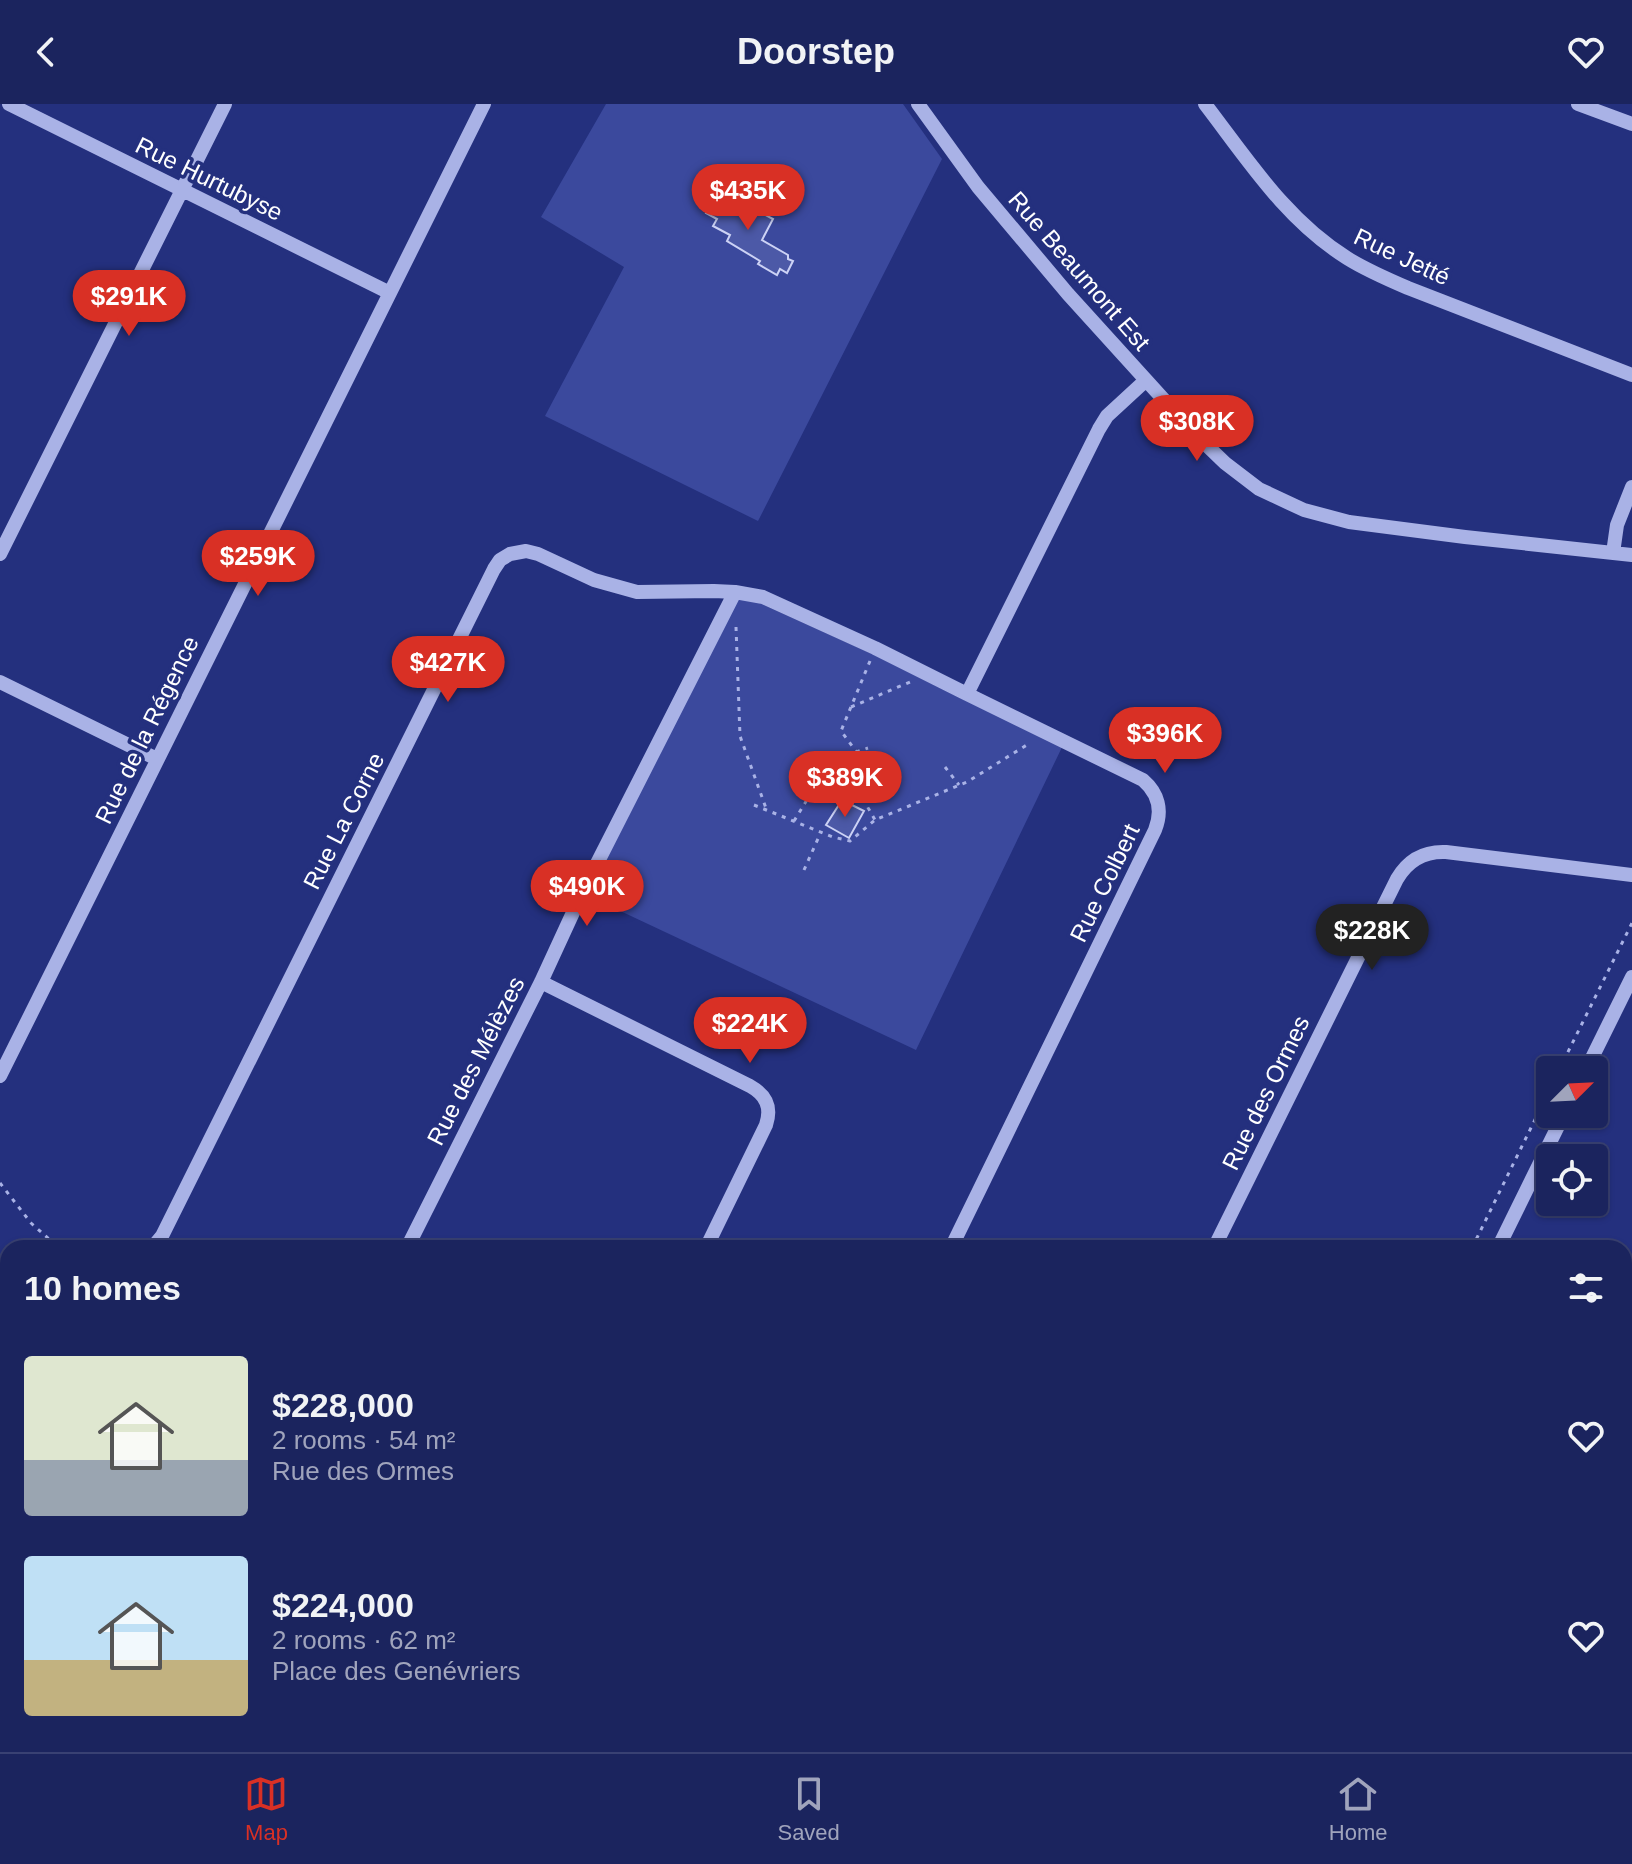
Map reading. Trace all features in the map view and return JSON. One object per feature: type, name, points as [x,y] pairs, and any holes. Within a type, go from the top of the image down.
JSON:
[{"type":"street","name":"Rue Hurtubyse","points":[[9,104],[390,293]]},
{"type":"street","points":[[0,554],[225,104]]},
{"type":"street","name":"Rue de la Régence","points":[[0,1076],[484,104]]},
{"type":"street","name":"Rue Beaumont Est","points":[[918,104],[1004,220],[1145,381],[1203,442],[1259,489],[1304,510],[1333,519],[1632,555]]},
{"type":"street","name":"Rue Jetté","points":[[1205,104],[1282,204],[1319,238],[1346,257],[1408,288],[1632,375]]},
{"type":"street","points":[[1578,104],[1632,124]]},
{"type":"street","points":[[967,694],[1099,429],[1107,416],[1145,381]]},
{"type":"street","points":[[1613,553],[1617,525],[1632,487]]},
{"type":"street","name":"Rue La Corne","points":[[159,1240],[500,560],[515,552],[532,552],[594,580],[637,592],[735,592],[763,597],[967,694]]},
{"type":"street","name":"Rue des Mélèzes","points":[[411,1240],[735,592]]},
{"type":"street","points":[[0,682],[157,759]]},
{"type":"street","name":"Rue Colbert","points":[[955,1240],[1159,818],[1157,799],[1152,788],[1143,780],[967,694]]},
{"type":"street","name":"Rue des Ormes","points":[[1218,1240],[1397,879],[1409,863],[1420,856],[1440,852],[1632,875]]},
{"type":"street","points":[[1593,1056],[1632,977]]},
{"type":"street","points":[[541,982],[750,1086],[766,1099],[768,1120],[710,1240]]},
{"type":"street","points":[[1502,1240],[1557,1128]]},
{"type":"path","points":[[736,622],[740,736],[767,811]]},
{"type":"path","points":[[855,785],[869,769],[841,731],[875,648]]},
{"type":"path","points":[[851,707],[927,674]]},
{"type":"path","points":[[754,805],[850,841],[875,820],[959,785],[1047,733]]},
{"type":"path","points":[[856,752],[868,748]]},
{"type":"path","points":[[945,767],[959,785]]},
{"type":"path","points":[[794,821],[818,782],[855,785]]},
{"type":"path","points":[[855,785],[875,820]]},
{"type":"path","points":[[804,870],[821,832]]},
{"type":"path","points":[[1566,1056],[1632,923]]},
{"type":"path","points":[[1476,1240],[1536,1118]]},
{"type":"path","points":[[0,1183],[31,1223],[50,1240]]},
{"type":"shaded area","points":[[606,104],[903,104],[942,159],[758,521],[545,416],[624,267],[541,217]]},
{"type":"shaded area","points":[[735,592],[1065,741],[916,1050],[582,893]]},
{"type":"building","points":[[728,193],[773,219],[762,240],[793,261],[787,273],[780,269],[777,275],[758,264],[760,261],[727,241],[730,235],[713,226],[717,219],[706,213],[713,198],[723,203]]},
{"type":"building","points":[[842,800],[864,811],[849,838],[826,825]]}]
